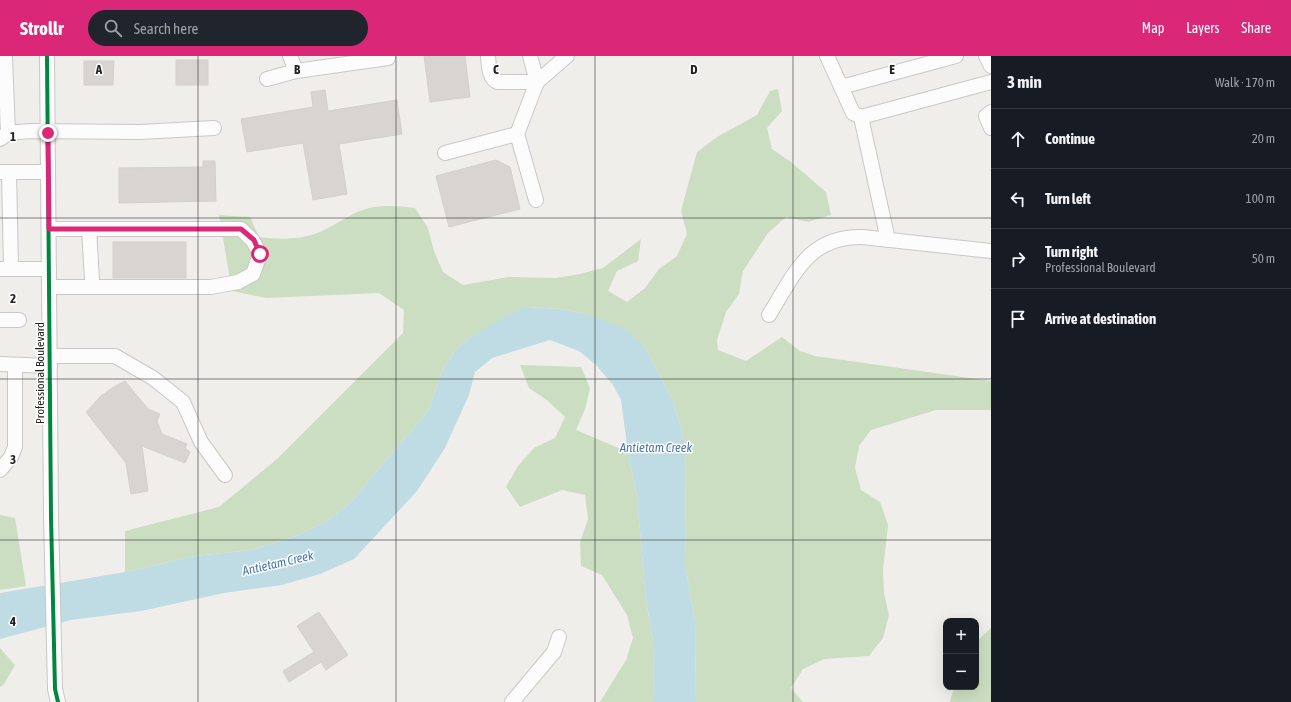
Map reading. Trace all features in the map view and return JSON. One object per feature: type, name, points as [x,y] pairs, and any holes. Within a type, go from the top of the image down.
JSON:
[{"type":"street","name":"Professional Boulevard","points":[[47,56],[55,698]]},
{"type":"street","points":[[290,56],[296,71]]},
{"type":"street","points":[[488,56],[491,74],[493,79],[497,82],[537,82]]},
{"type":"street","points":[[530,56],[537,82]]},
{"type":"street","points":[[536,200],[518,134],[537,82],[567,56]]},
{"type":"street","points":[[828,56],[853,112],[860,117],[888,240]]},
{"type":"street","points":[[841,87],[956,56]]},
{"type":"street","points":[[986,56],[991,66]]},
{"type":"street","points":[[5,57],[4,136],[30,131],[48,133],[140,132],[214,128]]},
{"type":"street","points":[[267,79],[296,71],[388,58]]},
{"type":"street","points":[[860,117],[991,82]]},
{"type":"street","points":[[991,112],[986,116],[991,128]]},
{"type":"street","points":[[445,153],[518,134]]},
{"type":"street","points":[[48,172],[4,172],[5,269],[50,268]]},
{"type":"street","points":[[49,229],[241,229],[254,240],[260,254],[253,274],[238,282],[211,287],[50,287]]},
{"type":"street","points":[[90,229],[92,279]]},
{"type":"street","points":[[769,314],[801,264],[810,253],[835,240],[847,237],[991,251]]},
{"type":"street","points":[[0,320],[19,320]]},
{"type":"street","points":[[0,364],[15,366],[50,361],[115,356],[153,378],[183,402],[201,442],[224,474]]},
{"type":"street","points":[[0,470],[11,457],[15,447],[15,366]]},
{"type":"street","points":[[512,702],[554,652],[559,637]]},
{"type":"green space","points":[[778,89],[782,111],[767,128],[772,149],[791,162],[826,192],[831,215],[808,222],[786,217],[768,233],[743,271],[739,294],[726,312],[717,340],[718,350],[746,361],[782,337],[800,351],[815,356],[991,381],[991,410],[936,410],[871,430],[859,446],[855,468],[861,490],[880,502],[888,525],[883,570],[884,593],[889,615],[883,638],[869,656],[824,659],[803,669],[791,688],[803,702],[696,702],[695,620],[686,570],[685,444],[673,400],[644,346],[587,314],[560,309],[528,307],[471,337],[455,350],[441,374],[429,410],[348,505],[325,522],[296,536],[252,550],[195,556],[125,572],[125,531],[219,507],[277,459],[403,333],[404,310],[379,293],[266,298],[232,291],[219,215],[250,217],[259,237],[285,239],[312,235],[353,214],[369,208],[392,206],[415,208],[428,228],[434,251],[443,272],[463,285],[509,277],[556,278],[580,274],[603,268],[641,239],[638,261],[617,271],[608,291],[627,302],[645,288],[659,269],[677,256],[687,234],[681,211],[697,152],[717,137],[757,115],[770,91]]},
{"type":"green space","points":[[520,365],[581,367],[590,388],[585,409],[576,430],[628,452],[637,497],[646,600],[653,641],[654,702],[600,702],[626,660],[633,638],[627,615],[602,575],[581,566],[580,542],[588,519],[585,495],[562,490],[520,507],[506,487],[518,466],[534,448],[555,438],[565,417],[548,401],[529,388]]},
{"type":"green space","points":[[0,515],[15,518],[26,586],[0,590]]},
{"type":"green space","points":[[991,628],[991,702],[950,702],[953,690],[979,690],[979,639]]},
{"type":"green space","points":[[0,648],[15,665],[4,684],[0,687]]},
{"type":"water","name":"Antietam Creek","points":[[528,307],[560,309],[587,314],[624,328],[644,346],[673,400],[685,444],[686,570],[695,620],[696,702],[654,702],[653,641],[646,600],[637,497],[628,452],[621,400],[613,385],[596,365],[579,351],[550,340],[492,358],[475,372],[469,395],[445,448],[417,491],[354,559],[320,574],[282,585],[224,593],[141,611],[71,620],[0,639],[0,593],[125,572],[195,556],[252,550],[296,536],[325,522],[348,505],[429,410],[441,374],[455,350],[471,337],[509,314]]},
{"type":"building","points":[[424,56],[465,56],[470,97],[430,102]]},
{"type":"building","points":[[176,60],[208,60],[208,85],[176,85]]},
{"type":"building","points":[[84,61],[114,61],[113,85],[84,85]]},
{"type":"building","points":[[325,90],[328,111],[397,100],[402,134],[339,144],[347,194],[313,200],[303,143],[247,152],[241,119],[313,107],[311,92]]},
{"type":"building","points":[[496,160],[510,167],[520,209],[449,227],[436,176]]},
{"type":"building","points":[[203,161],[215,161],[216,201],[119,203],[119,168],[203,167]]},
{"type":"building","points":[[113,242],[186,242],[186,278],[113,278]]},
{"type":"building","points":[[125,381],[148,409],[160,414],[157,421],[162,434],[187,444],[185,448],[190,452],[185,463],[142,446],[148,491],[131,494],[126,463],[86,412],[101,396]]},
{"type":"building","points":[[319,612],[348,655],[326,670],[321,662],[289,682],[283,671],[314,652],[297,626]]},
{"type":"cycle path","points":[[47,56],[51,516],[55,689],[58,702]]},
{"type":"route","points":[[48,133],[49,229],[241,229],[254,240],[260,254]]}]
